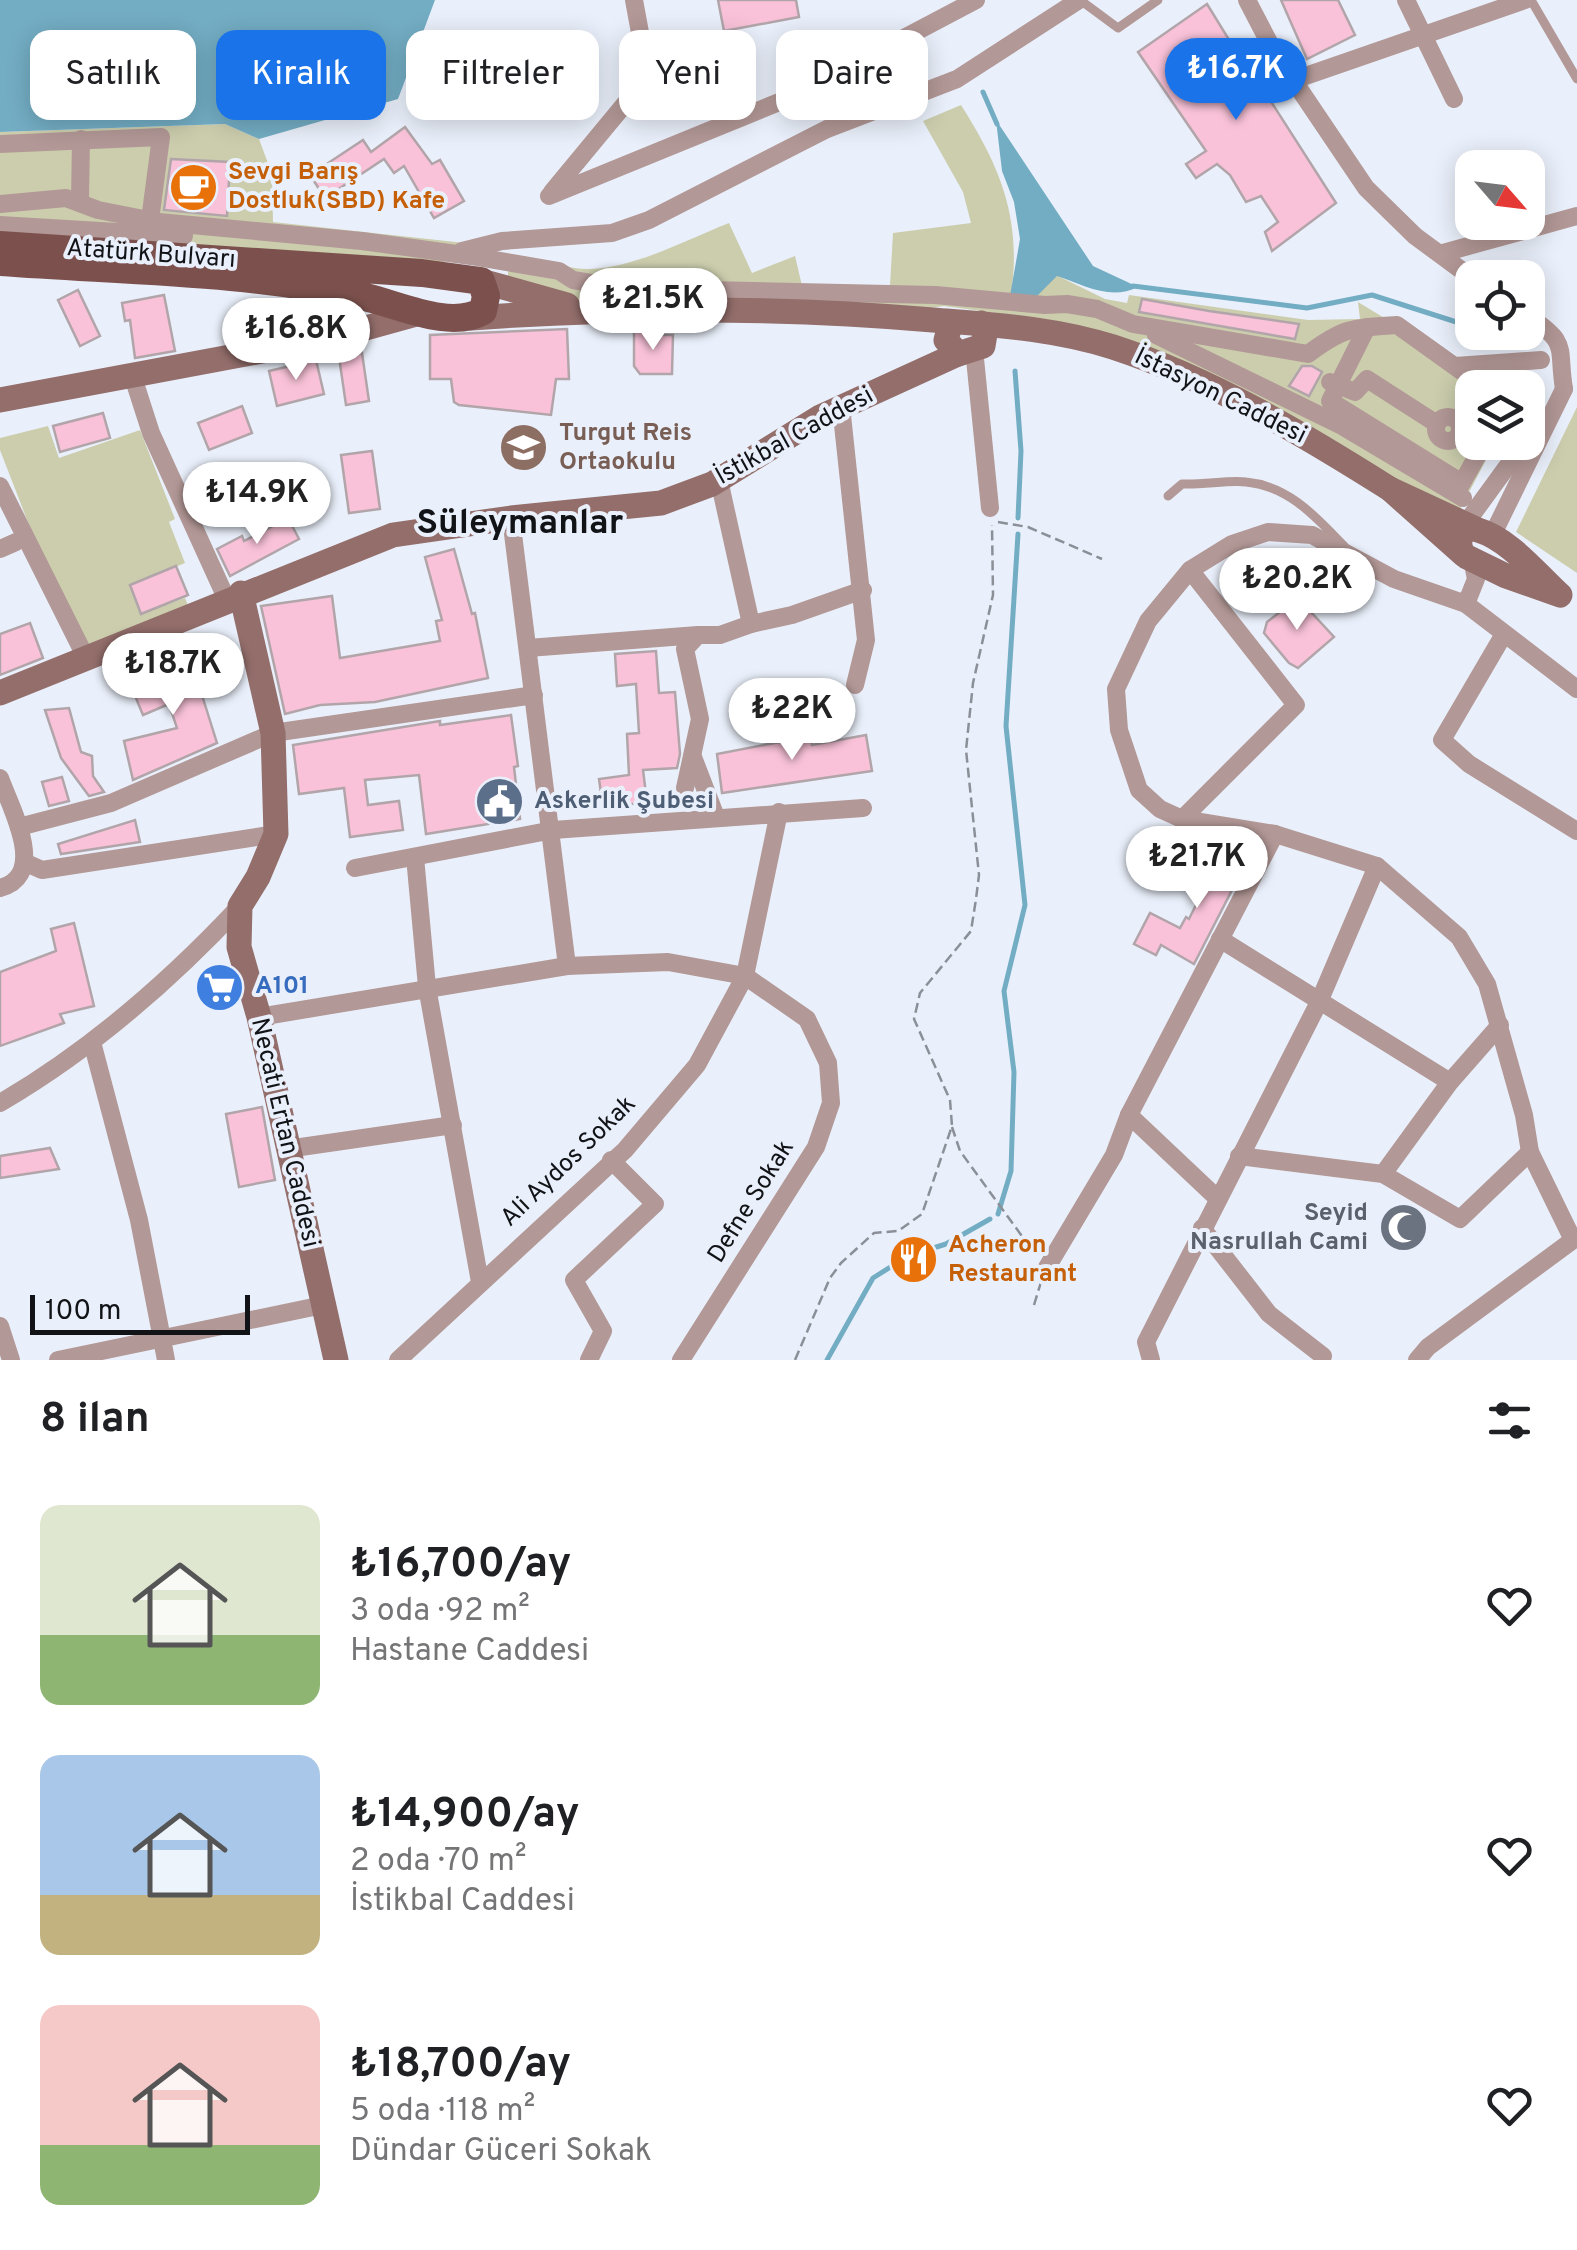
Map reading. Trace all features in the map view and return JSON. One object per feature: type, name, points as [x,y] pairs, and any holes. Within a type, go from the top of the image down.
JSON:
[{"type":"main road","name":"Atatürk Bulvarı","points":[[0,245],[422,273],[486,270]]},
{"type":"main road","name":"Atatürk Bulvarı","points":[[0,262],[293,282],[420,312],[470,318]]},
{"type":"main road","points":[[470,318],[483,311],[486,304],[486,270]]},
{"type":"main road","points":[[420,312],[406,300],[402,290],[422,273]]},
{"type":"street","points":[[634,0],[648,76],[549,196],[794,96],[976,0]]},
{"type":"street","points":[[0,225],[449,255],[502,241],[612,233],[649,220],[827,129],[956,79],[1080,0]]},
{"type":"street","points":[[1247,0],[1273,50],[1366,188],[1415,236],[1455,263]]},
{"type":"street","points":[[1406,0],[1454,98]]},
{"type":"street","points":[[1294,80],[1528,0]]},
{"type":"street","points":[[0,144],[161,137],[150,220]]},
{"type":"street","points":[[80,139],[80,200]]},
{"type":"street","points":[[0,202],[80,200],[98,210],[150,220],[362,241],[449,255],[586,310]]},
{"type":"street","points":[[1443,253],[1577,216]]},
{"type":"street","points":[[486,270],[502,241]]},
{"type":"street","points":[[422,273],[449,255]]},
{"type":"street","points":[[486,270],[559,271],[573,280],[620,288],[935,295],[1080,306],[1124,320],[1308,354],[1327,338],[1367,327],[1397,325],[1460,370]]},
{"type":"street","points":[[470,318],[586,310],[839,312],[951,322],[946,340],[974,343],[990,514]]},
{"type":"street","points":[[0,400],[326,339],[420,312]]},
{"type":"street","points":[[1124,320],[1393,449]]},
{"type":"street","points":[[1367,327],[1330,401],[1471,514]]},
{"type":"street","points":[[1545,327],[1577,345]]},
{"type":"street","name":"İstikbal Caddesi","points":[[0,693],[393,535],[661,503],[719,480],[842,406],[974,343],[1024,328]]},
{"type":"street","name":"İstasyon Caddesi","points":[[1024,328],[1113,347],[1180,374],[1326,448],[1390,489],[1468,556],[1568,601]]},
{"type":"street","points":[[1553,332],[1571,393]]},
{"type":"street","points":[[1454,366],[1542,360]]},
{"type":"street","points":[[0,1103],[56,1070],[178,972],[240,906],[258,877],[276,834],[273,733],[234,596],[151,434],[132,374]]},
{"type":"street","points":[[1313,410],[1331,382],[1354,392],[1367,379],[1437,424],[1436,434],[1442,440],[1455,442]]},
{"type":"street","points":[[1545,421],[1571,393]]},
{"type":"street","points":[[1471,514],[1571,393]]},
{"type":"street","points":[[842,406],[866,640],[855,685]]},
{"type":"street","points":[[1393,449],[1415,410]]},
{"type":"street","points":[[1466,604],[1476,579],[1468,556],[1458,545],[1468,530],[1471,514],[1473,460]]},
{"type":"street","points":[[1471,514],[1512,460]]},
{"type":"street","points":[[719,480],[751,624]]},
{"type":"street","points":[[0,486],[86,658]]},
{"type":"street","name":"İstasyon Caddesi","points":[[1390,489],[1471,514],[1568,601]]},
{"type":"street","points":[[511,518],[567,966]]},
{"type":"street","points":[[1428,1356],[1575,1244],[1530,1152],[1487,984],[1459,937],[1378,866],[1275,834],[1182,819],[1160,809],[1140,790],[1120,730],[1116,688],[1148,621],[1190,570],[1232,544],[1268,532],[1312,535],[1394,579],[1466,604],[1577,689]]},
{"type":"street","points":[[1182,819],[1296,705],[1190,570]]},
{"type":"street","points":[[528,648],[720,635],[863,590]]},
{"type":"street","points":[[1504,634],[1442,740],[1469,764],[1577,831]]},
{"type":"street","points":[[685,788],[700,719],[685,649],[698,635]]},
{"type":"street","points":[[19,827],[112,804],[273,733],[534,694]]},
{"type":"street","points":[[693,758],[716,817]]},
{"type":"street","points":[[0,778],[19,827],[24,862],[10,886],[0,888]]},
{"type":"street","points":[[355,868],[553,830],[863,808]]},
{"type":"street","name":"Ali Aydos Sokak","points":[[398,1360],[625,1150],[697,1065],[745,976],[779,812]]},
{"type":"street","points":[[24,862],[42,870],[276,834]]},
{"type":"street","points":[[1046,1269],[1114,1155],[1129,1115],[1275,834]]},
{"type":"street","points":[[415,857],[427,987],[480,1282]]},
{"type":"street","points":[[1152,1360],[1146,1342],[1319,1002],[1378,866]]},
{"type":"street","name":"Necati Ertan Caddesi","points":[[240,906],[239,948],[259,1016],[336,1360]]},
{"type":"street","points":[[1220,938],[1450,1082]]},
{"type":"street","points":[[259,1016],[567,966],[668,962],[745,976]]},
{"type":"street","name":"Defne Sokak","points":[[681,1360],[790,1195],[816,1148],[830,1103],[828,1063],[807,1019],[745,976]]},
{"type":"street","points":[[1383,1174],[1450,1082],[1500,1025]]},
{"type":"street","points":[[92,1042],[139,1220],[166,1360]]},
{"type":"street","points":[[1129,1115],[1217,1198]]},
{"type":"street","points":[[287,1149],[453,1124]]},
{"type":"street","points":[[1238,1156],[1383,1174],[1460,1219],[1530,1152]]},
{"type":"street","points":[[589,1360],[603,1331],[574,1280],[656,1204],[611,1160]]},
{"type":"street","points":[[1202,1228],[1269,1314],[1323,1356]]},
{"type":"street","points":[[58,1360],[323,1305]]},
{"type":"street","points":[[0,1326],[11,1360]]},
{"type":"lane","points":[[1080,0],[1118,28],[1158,0]]},
{"type":"lane","points":[[1528,0],[1577,80]]},
{"type":"lane","points":[[1168,496],[1182,484],[1214,486],[1244,482],[1282,492],[1315,514],[1356,559]]},
{"type":"path","points":[[1034,1306],[1046,1269],[960,1150],[952,1126],[950,1100],[914,1019],[920,993],[971,931],[976,899],[979,875],[966,750],[973,683],[993,596],[990,514],[1102,559]]},
{"type":"path","points":[[795,1360],[830,1278],[841,1263],[874,1233],[898,1231],[922,1214],[952,1126]]},
{"type":"green space","points":[[961,105],[987,151],[1011,218],[1011,296],[1056,275],[1105,299],[1127,303],[1129,295],[1308,320],[1360,319],[1358,302],[1470,370],[1455,370],[1455,460],[1486,460],[1457,515],[1040,319],[944,306],[914,310],[599,307],[508,281],[508,272],[528,263],[590,269],[626,263],[729,223],[752,273],[795,256],[803,290],[890,285],[893,233],[971,223],[963,192],[923,121]]},
{"type":"green space","points":[[225,124],[259,139],[272,174],[273,222],[483,245],[442,263],[0,247],[0,132]]},
{"type":"green space","points":[[1577,407],[1577,573],[1516,532]]},
{"type":"green space","points":[[48,426],[59,458],[140,430],[175,519],[169,522],[185,563],[130,586],[142,613],[185,598],[190,610],[79,654],[0,450],[0,438]]},
{"type":"water","points":[[0,0],[435,0],[424,30],[406,30],[406,78],[398,99],[386,102],[386,30],[216,30],[216,120],[325,120],[259,139],[225,124],[0,132]]},
{"type":"water","points":[[996,120],[1093,266],[1138,287],[1107,292],[1057,276],[1034,299],[1010,296],[1020,239],[1014,202],[1002,171]]},
{"type":"building","points":[[718,0],[796,0],[799,17],[724,30]]},
{"type":"building","points":[[1281,0],[1338,0],[1355,35],[1307,59]]},
{"type":"building","points":[[1207,4],[1228,38],[1225,41],[1254,75],[1336,203],[1272,251],[1265,232],[1278,222],[1261,196],[1246,202],[1230,175],[1217,164],[1196,178],[1186,164],[1206,151],[1138,52]]},
{"type":"building","points":[[405,127],[432,164],[440,160],[464,201],[434,218],[404,166],[394,173],[384,159],[325,198],[310,175],[363,140],[371,152]]},
{"type":"building","name":"Sevgi Barış Dostluk(SBD) Kafe","points":[[171,159],[230,162],[227,216],[164,210]]},
{"type":"building","points":[[78,290],[100,336],[80,346],[58,300]]},
{"type":"building","points":[[164,295],[175,351],[135,358],[130,320],[125,321],[122,303]]},
{"type":"building","points":[[1142,299],[1299,324],[1295,339],[1139,312]]},
{"type":"building","points":[[262,306],[306,309],[305,326],[259,326]]},
{"type":"building","points":[[567,329],[569,379],[556,379],[551,415],[459,405],[454,402],[451,379],[430,379],[430,335]]},
{"type":"building","points":[[661,331],[662,335],[673,335],[672,374],[640,374],[634,366],[634,332]]},
{"type":"building","points":[[362,353],[369,401],[346,405],[339,357]]},
{"type":"building","points":[[316,360],[324,394],[277,406],[269,371]]},
{"type":"building","points":[[1302,366],[1322,372],[1309,396],[1289,386]]},
{"type":"building","points":[[242,406],[252,433],[209,450],[198,423]]},
{"type":"building","points":[[103,413],[110,438],[60,452],[53,426]]},
{"type":"building","points":[[372,451],[380,509],[349,513],[341,455]]},
{"type":"building","points":[[245,470],[256,499],[208,516],[198,487]]},
{"type":"building","points":[[288,518],[299,539],[230,576],[217,549],[242,536],[244,541]]},
{"type":"building","points":[[454,549],[472,614],[475,613],[488,678],[375,702],[320,705],[285,714],[261,606],[332,596],[340,658],[440,641],[436,621],[442,620],[425,557]]},
{"type":"building","points":[[176,566],[188,595],[141,614],[130,585]]},
{"type":"building","points":[[1298,598],[1334,637],[1298,668],[1264,633],[1267,622]]},
{"type":"building","points":[[30,623],[43,658],[0,675],[0,634]]},
{"type":"building","points":[[656,651],[659,693],[675,692],[680,754],[677,768],[643,770],[647,802],[603,808],[599,779],[629,775],[627,734],[639,733],[636,684],[617,686],[615,654]]},
{"type":"building","points":[[196,652],[209,690],[201,692],[217,743],[133,780],[124,741],[177,728],[169,704],[143,715],[133,691],[172,674],[167,662]]},
{"type":"building","points":[[69,708],[81,752],[92,756],[93,776],[104,792],[89,796],[61,758],[45,710]]},
{"type":"building","points":[[511,715],[520,819],[426,834],[419,775],[365,780],[368,805],[399,801],[403,830],[350,837],[344,788],[299,794],[293,745],[440,721],[440,725]]},
{"type":"building","points":[[866,735],[872,771],[722,793],[717,754],[811,736],[812,745]]},
{"type":"building","points":[[62,777],[69,801],[49,806],[42,782]]},
{"type":"building","points":[[135,820],[140,842],[61,854],[58,844]]},
{"type":"building","points":[[1184,837],[1208,851],[1192,868],[1173,858]]},
{"type":"building","points":[[1227,842],[1251,853],[1194,964],[1161,945],[1156,955],[1134,944],[1150,913],[1180,928],[1186,917],[1189,919]]},
{"type":"building","points":[[74,923],[94,1006],[60,1014],[64,1023],[0,1046],[0,972],[56,951],[51,929]]},
{"type":"building","points":[[262,1107],[275,1180],[239,1187],[226,1114]]},
{"type":"building","points":[[50,1148],[59,1169],[0,1178],[0,1156]]},
{"type":"waterway","points":[[983,92],[997,124]]},
{"type":"waterway","points":[[1133,286],[1307,308],[1372,295],[1455,322]]},
{"type":"waterway","points":[[1015,371],[1021,451],[1018,518]]},
{"type":"waterway","points":[[998,1214],[1011,1171],[1014,1072],[1004,991],[1025,905],[1006,726],[1018,534]]},
{"type":"waterway","points":[[827,1360],[873,1278],[908,1256],[946,1244],[990,1219]]},
{"type":"place","name":"Sevgi Barış Dostluk(SBD) Kafe","points":[[193,187]]},
{"type":"place","name":"Turgut Reis Ortaokulu","points":[[524,448]]},
{"type":"place","name":"Askerlik Şubesi","points":[[499,802]]},
{"type":"place","name":"A101","points":[[220,987]]},
{"type":"place","name":"Seyid Nasrullah Cami","points":[[1403,1228]]},
{"type":"place","name":"Acheron Restaurant","points":[[913,1260]]},
{"type":"district","name":"Süleymanlar","points":[[520,524]]}]
